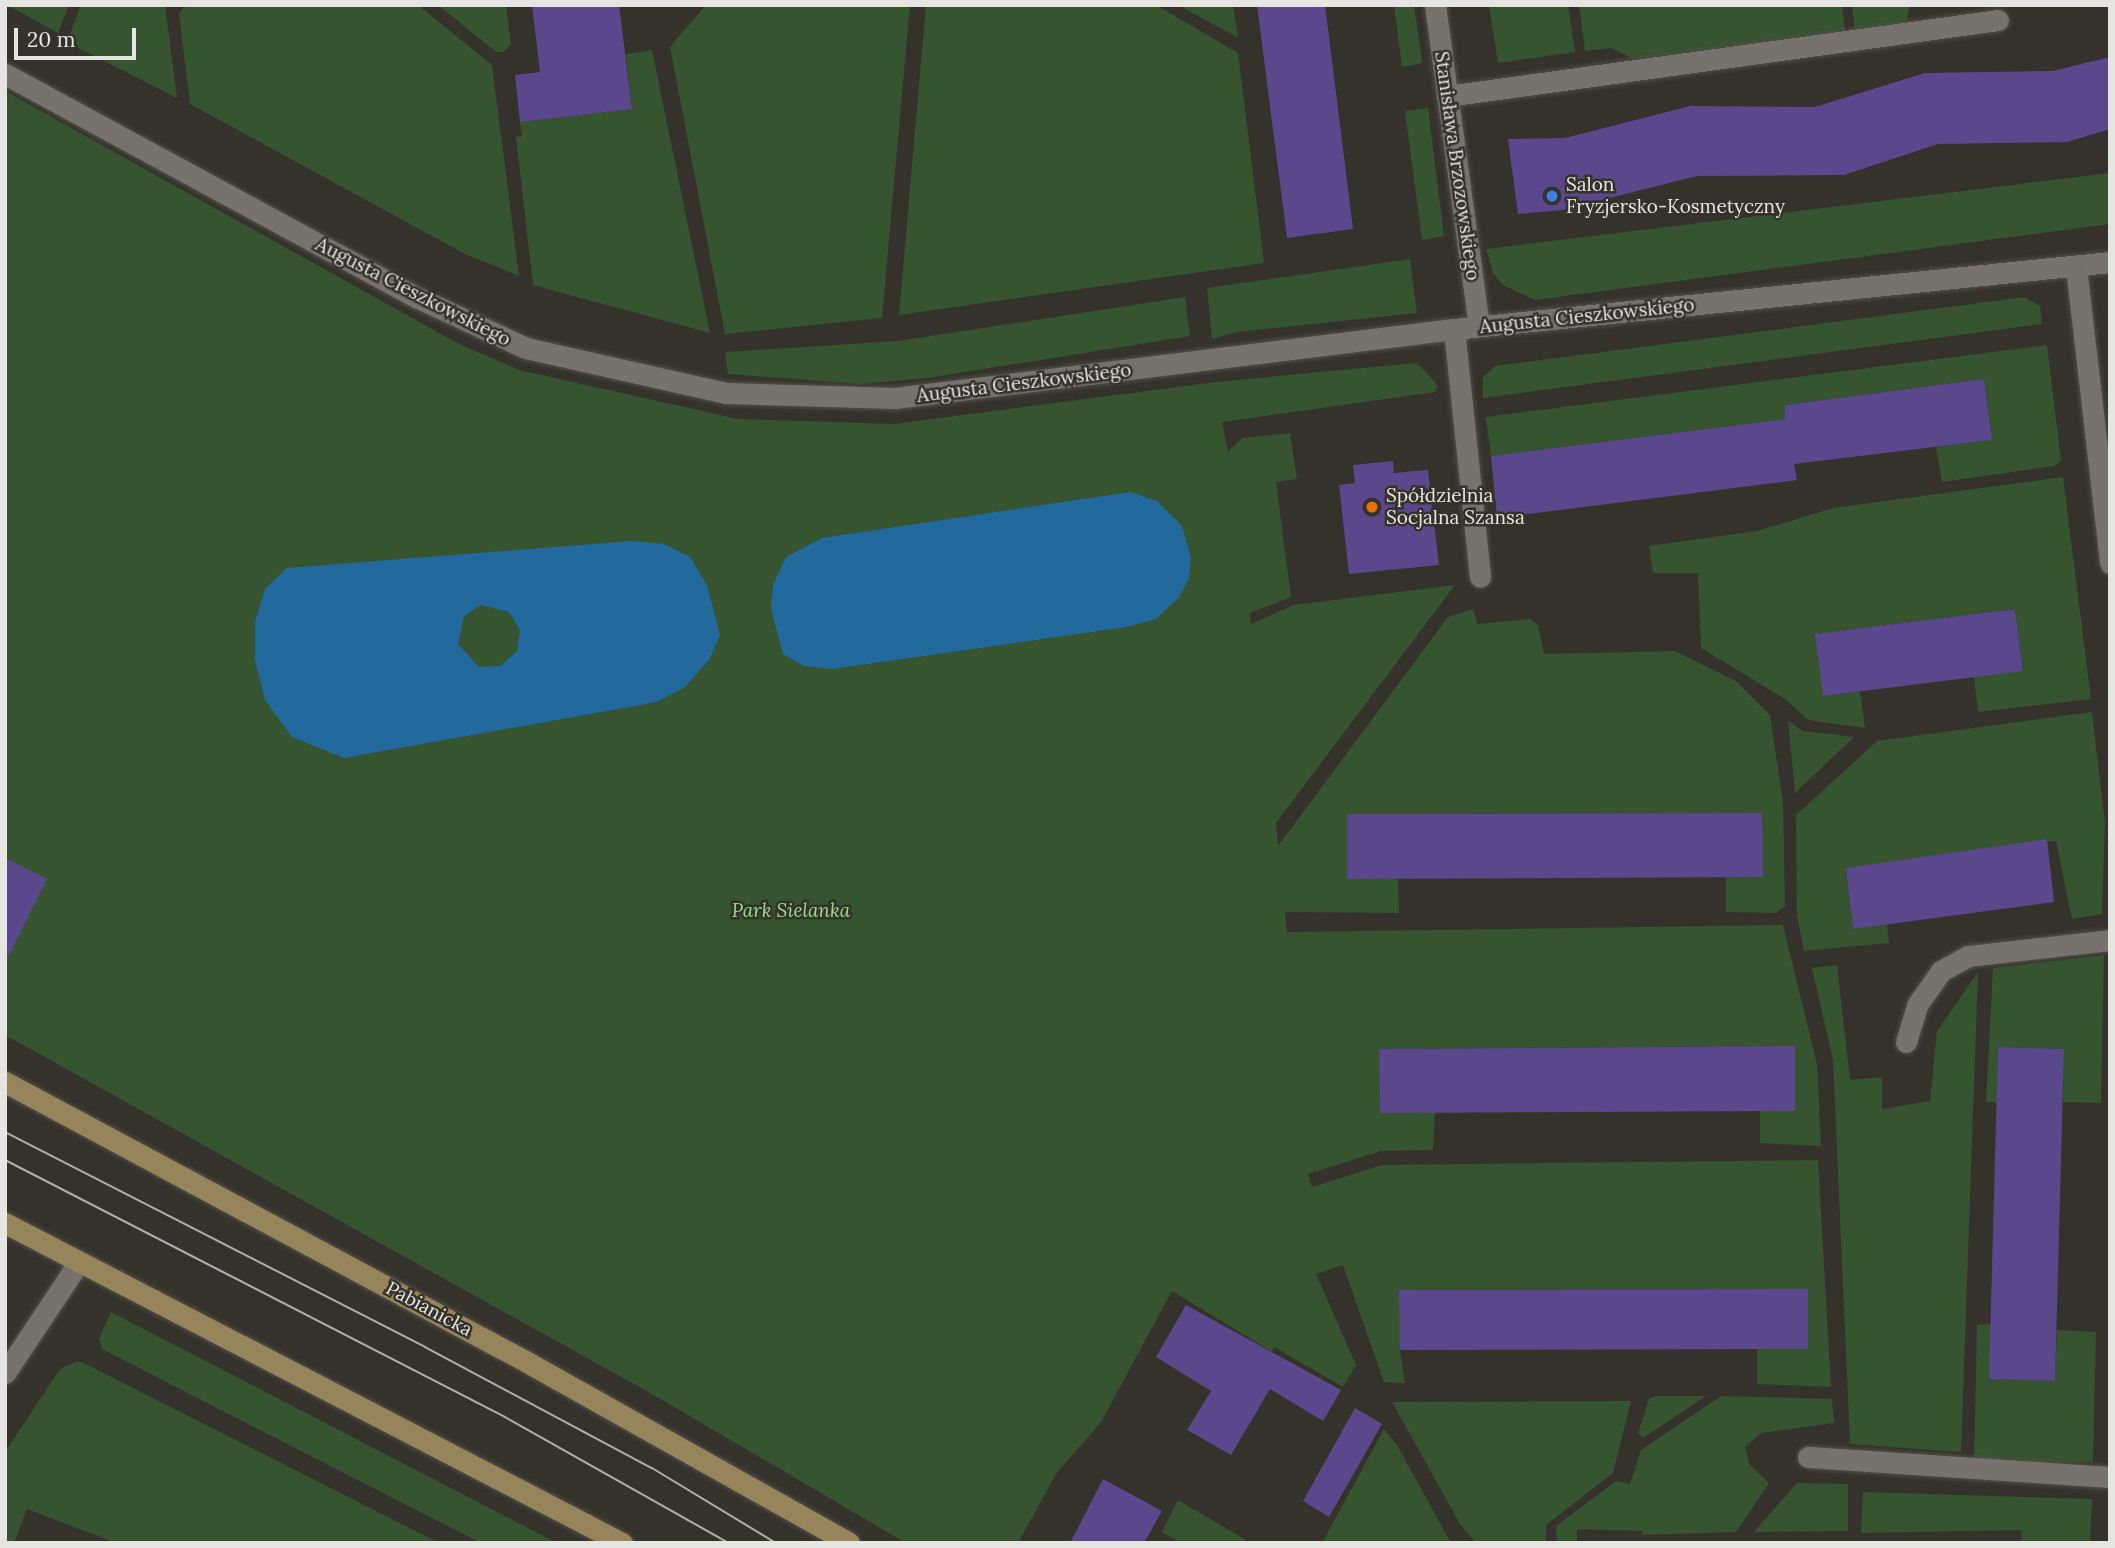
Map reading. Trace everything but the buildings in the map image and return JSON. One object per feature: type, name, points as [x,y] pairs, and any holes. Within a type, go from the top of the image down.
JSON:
[{"type":"main road","name":"Pabianicka","points":[[5,1082],[527,1362],[849,1543]]},
{"type":"main road","points":[[5,1223],[622,1543]]},
{"type":"street","name":"Stanisława Brzozowskiego","points":[[1435,5],[1479,327]]},
{"type":"street","points":[[1447,96],[1998,20]]},
{"type":"street","name":"Augusta Cieszkowskiego","points":[[5,74],[416,297],[526,348],[725,393],[895,398],[1454,329],[2110,262]]},
{"type":"street","points":[[2076,267],[2107,517],[2110,563]]},
{"type":"street","points":[[1454,329],[1480,577]]},
{"type":"street","points":[[1906,1042],[1917,1005],[1933,982],[1941,971],[1968,956],[2110,940]]},
{"type":"street","points":[[5,1373],[79,1262]]},
{"type":"street","points":[[1808,1457],[2110,1478]]},
{"type":"green space","points":[[7,5],[69,5],[58,33]]},
{"type":"green space","points":[[81,5],[165,5],[177,98],[67,42]]},
{"type":"green space","points":[[186,5],[418,5],[492,65],[519,276],[465,254],[190,104],[179,14]]},
{"type":"green space","points":[[438,5],[506,5],[511,44],[504,52],[496,52]]},
{"type":"green space","points":[[706,5],[910,5],[882,318],[725,334],[670,47]]},
{"type":"green space","points":[[926,5],[1156,5],[1238,53],[1264,263],[899,315]]},
{"type":"green space","points":[[1178,5],[1233,5],[1238,37],[1237,37]]},
{"type":"green space","points":[[1394,5],[1414,5],[1422,63],[1402,67]]},
{"type":"green space","points":[[1489,5],[1568,5],[1575,52],[1498,63]]},
{"type":"green space","points":[[1579,5],[1842,5],[1845,32],[1633,59],[1611,48],[1585,51]]},
{"type":"green space","points":[[1852,5],[1910,5],[1906,24],[1855,31]]},
{"type":"green space","points":[[652,50],[710,333],[533,285],[516,137],[522,136],[520,122],[632,109],[626,54]]},
{"type":"green space","name":"Park Sielanka","points":[[5,91],[457,343],[519,370],[738,419],[893,424],[1216,382],[1415,363],[1438,386],[1435,392],[1222,422],[1228,452],[1242,438],[1290,433],[1297,479],[1276,482],[1291,597],[1250,613],[1251,624],[1294,605],[1455,585],[1276,823],[1278,846],[1448,617],[1473,609],[1478,624],[1530,619],[1538,625],[1544,654],[1675,651],[1736,681],[1770,715],[1783,802],[1785,906],[1776,913],[1726,912],[1726,877],[1762,877],[1762,813],[1347,814],[1347,878],[1398,879],[1399,913],[1285,912],[1287,932],[1783,925],[1817,1064],[1821,1146],[1760,1143],[1760,1111],[1795,1110],[1795,1046],[1380,1049],[1435,1112],[1433,1150],[1381,1151],[1308,1174],[1312,1187],[1382,1165],[1818,1160],[1831,1387],[1757,1384],[1757,1349],[1808,1349],[1808,1289],[1400,1290],[1400,1350],[1405,1383],[1384,1382],[1343,1265],[1316,1274],[1356,1365],[1343,1387],[1274,1347],[1272,1352],[1172,1291],[1101,1422],[1056,1474],[1018,1543],[906,1543],[652,1394],[5,1035]]},
{"type":"green space","points":[[1428,108],[1444,236],[1422,240],[1405,111]]},
{"type":"green space","points":[[2110,173],[2110,224],[1535,300],[1503,285],[1493,273],[1486,249]]},
{"type":"green space","points":[[1410,259],[1417,313],[1237,332],[1212,339],[1207,288]]},
{"type":"green space","points":[[1185,297],[1190,336],[928,378],[860,384],[728,374],[725,352],[898,341]]},
{"type":"green space","points":[[2025,297],[2040,306],[2042,324],[1483,398],[1483,377],[1495,366]]},
{"type":"green space","points":[[2047,345],[2061,461],[2054,466],[1942,482],[1936,447],[1992,440],[1984,379],[1785,405],[1785,419],[1491,456],[1486,417]]},
{"type":"green space","points":[[2063,477],[2091,699],[1978,712],[1974,677],[2023,670],[2015,609],[1816,634],[1823,696],[1860,691],[1865,728],[1808,720],[1785,699],[1701,648],[1698,573],[1653,573],[1649,546],[1757,531],[1833,508]]},
{"type":"green space","points":[[2092,712],[2105,823],[2102,914],[2072,919],[2056,841],[2047,841],[1846,869],[1853,929],[1887,924],[1889,943],[1804,951],[1797,915],[1796,815],[1877,741]]},
{"type":"green space","points":[[1788,721],[1803,731],[1854,737],[1795,793]]},
{"type":"green space","points":[[2104,955],[2101,1103],[2063,1102],[2064,1049],[1998,1047],[1997,1102],[1986,1102],[1993,968]]},
{"type":"green space","points":[[1837,965],[1850,1080],[1882,1077],[1882,1109],[1930,1101],[1937,1031],[1978,972],[1961,1452],[1850,1444],[1833,1060],[1812,968]]},
{"type":"green space","points":[[111,1312],[557,1543],[481,1543],[102,1349],[99,1338]]},
{"type":"green space","points":[[1991,1324],[1990,1379],[2055,1381],[2057,1330],[2096,1332],[2093,1462],[1974,1464],[1977,1325]]},
{"type":"green space","points":[[78,1361],[439,1543],[116,1543],[27,1509],[14,1543],[5,1543],[5,1452],[60,1369]]},
{"type":"green space","points":[[1655,1396],[1706,1396],[1643,1438],[1638,1433],[1649,1399]]},
{"type":"green space","points":[[1721,1396],[1832,1399],[1834,1423],[1761,1433],[1745,1447],[1750,1465],[1769,1483],[1736,1532],[1642,1535],[1642,1531],[1577,1529],[1577,1543],[1557,1543],[1556,1526],[1616,1481],[1630,1484],[1641,1450]]},
{"type":"green space","points":[[1631,1401],[1613,1473],[1546,1525],[1546,1543],[1476,1543],[1460,1524],[1392,1402]]},
{"type":"green space","points":[[1384,1429],[1397,1445],[1451,1543],[1322,1543]]},
{"type":"green space","points":[[1797,1483],[1848,1484],[1848,1531],[1754,1532]]},
{"type":"green space","points":[[1863,1492],[2092,1499],[2090,1543],[2022,1543],[2021,1530],[1861,1533]]},
{"type":"green space","points":[[1178,1500],[1251,1543],[1181,1543],[1162,1532]]},
{"type":"water","points":[[1131,492],[1157,501],[1182,526],[1191,558],[1189,579],[1179,597],[1156,619],[1126,627],[832,669],[804,666],[783,654],[771,609],[773,585],[786,557],[822,538]]},
{"type":"water","points":[[631,541],[664,544],[690,557],[707,585],[720,635],[709,660],[685,687],[657,702],[344,758],[292,737],[265,700],[255,660],[255,622],[265,589],[287,568]],"holes":[[[481,605],[509,612],[520,630],[517,651],[500,666],[479,667],[458,644],[464,616]]]},
{"type":"tram line","points":[[5,1132],[425,1347],[652,1468],[776,1543]]},
{"type":"tram line","points":[[5,1160],[505,1417],[729,1543]]},
{"type":"place","name":"Salon Fryzjersko-Kosmetyczny","points":[[1552,196]]},
{"type":"place","name":"Spółdzielnia Socjalna Szansa","points":[[1372,507]]}]
